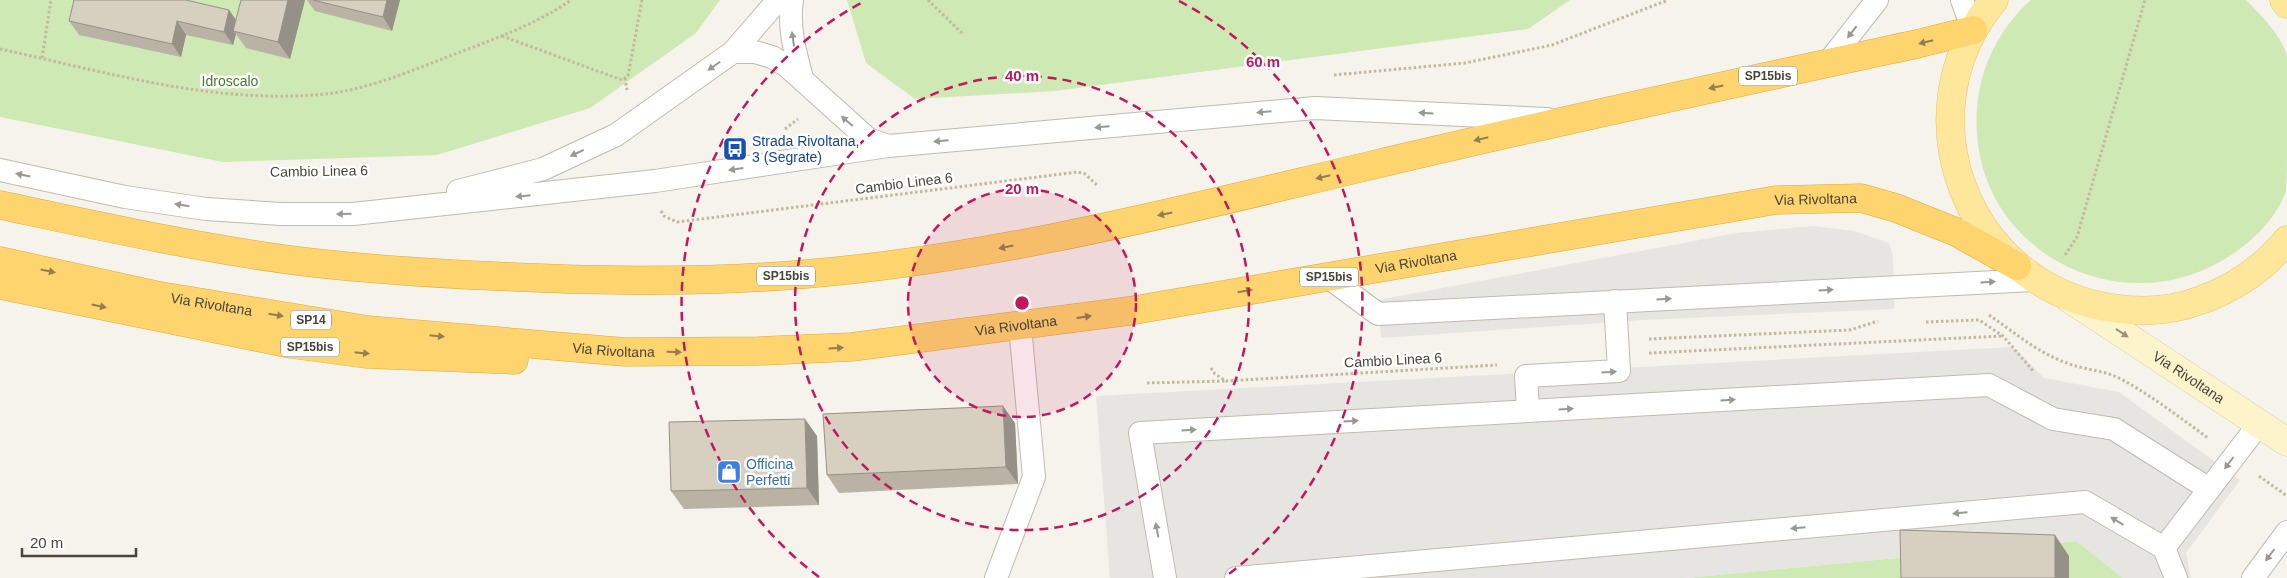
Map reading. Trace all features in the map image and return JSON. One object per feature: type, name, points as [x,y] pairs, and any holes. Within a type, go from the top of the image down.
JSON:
[{"type":"highway","name":"SP15bis","points":[[0,204],[154,236],[294,260],[355,267],[605,281],[759,278],[812,274],[987,251],[1184,210],[1562,120],[1827,64],[1973,30]]},
{"type":"highway","name":"Via Rivoltana","points":[[0,261],[155,295],[368,330],[625,352],[759,352],[851,347],[1020,326],[1130,311],[1776,200],[1861,198],[1896,208],[1956,232],[2026,273]]},
{"type":"highway","name":"SP15bis","points":[[0,285],[292,344],[366,354],[502,361],[625,352]]},
{"type":"main road","name":"Via Rivoltana","points":[[1994,0],[1973,30],[1956,73],[1952,96],[1950,135],[1956,168],[1968,202],[1982,228],[1995,244],[2026,273],[2067,296],[2097,306],[2122,310],[2158,310],[2177,307],[2213,296],[2245,279],[2274,255],[2287,240]]},
{"type":"main road","points":[[2284,0],[2287,4]]},
{"type":"street","name":"Via Rivoltana","points":[[2067,296],[2287,442]]},
{"type":"lane","points":[[393,208],[544,168],[616,135],[733,52],[778,0]]},
{"type":"lane","points":[[792,0],[790,17],[794,48],[802,78]]},
{"type":"lane","points":[[1827,64],[1877,0]]},
{"type":"lane","points":[[1962,0],[1973,30]]},
{"type":"lane","points":[[733,52],[755,52],[772,57],[788,66],[823,100],[868,139],[888,146]]},
{"type":"lane","points":[[0,170],[125,196],[206,209],[304,215],[353,214],[655,180],[888,146],[1315,108],[1562,120]]},
{"type":"lane","points":[[1328,277],[1378,314],[1615,301],[2026,273]]},
{"type":"lane","points":[[1528,411],[1526,376],[1619,371],[1615,301]]},
{"type":"lane","points":[[996,578],[1034,477],[1020,326]]},
{"type":"lane","points":[[1165,578],[1140,433],[1989,385],[2054,419],[2114,429],[2209,489]]},
{"type":"lane","points":[[2164,548],[2259,424]]},
{"type":"lane","points":[[1236,578],[2085,502],[2164,548],[2176,578]]},
{"type":"lane","points":[[2253,578],[2287,532]]},
{"type":"path","points":[[42,58],[51,0]]},
{"type":"path","points":[[0,49],[201,92],[264,95],[325,94],[384,81],[501,36],[553,13],[571,0]]},
{"type":"path","points":[[501,36],[622,80],[628,76],[642,0]]},
{"type":"path","points":[[928,0],[963,34]]},
{"type":"path","points":[[1326,76],[1465,63],[1552,45],[1668,0]]},
{"type":"path","points":[[2065,256],[2077,237],[2144,0]]},
{"type":"path","points":[[778,135],[823,100]]},
{"type":"path","name":"Cambio Linea 6","points":[[709,218],[1078,172],[1085,174],[1098,186]]},
{"type":"path","points":[[1926,322],[1979,320],[2003,336],[2037,375]]},
{"type":"path","points":[[1618,354],[2003,336]]},
{"type":"path","name":"Cambio Linea 6","points":[[1147,383],[1226,381],[1502,365]]},
{"type":"path","points":[[1211,368],[1215,374],[1226,381]]},
{"type":"green space","name":"Idroscalo","points":[[0,0],[720,0],[696,33],[590,108],[437,155],[223,162],[0,117]]},
{"type":"green space","points":[[847,0],[1570,0],[1528,29],[1055,91],[915,99],[866,63]]},
{"type":"green space","points":[[2031,0],[2246,0],[2276,34],[2287,57],[2286,190],[2274,215],[2255,237],[2241,248],[2197,273],[2151,283],[2106,280],[2063,264],[2027,239],[1998,204],[1981,160],[1977,110],[1982,79],[1993,49],[2010,23]]},
{"type":"green space","points":[[2077,541],[2123,578],[1686,578]]},
{"type":"shaded area","points":[[1814,226],[1854,231],[1889,243],[1893,256],[1894,309],[1643,320],[1381,338],[1378,300],[1737,233]]},
{"type":"shaded area","points":[[2013,347],[2044,378],[2119,392],[2240,480],[2186,553],[2191,578],[2123,578],[2076,541],[1686,578],[1110,578],[1096,396]]},
{"type":"building","points":[[74,0],[186,0],[229,10],[224,32],[177,21],[172,44],[69,21]]},
{"type":"building","points":[[241,0],[288,0],[278,42],[233,31]]},
{"type":"building","points":[[313,0],[387,0],[383,17]]},
{"type":"building","points":[[1003,406],[1006,467],[827,475],[823,414]]},
{"type":"building","points":[[805,419],[807,488],[671,491],[669,422]]},
{"type":"building","points":[[1900,530],[2055,535],[2055,578],[1901,578]]},
{"type":"place","name":"Strada Rivoltana, 3 (Segrate)","points":[[735,149]]},
{"type":"place","name":"Officina Perfetti","points":[[729,472]]}]
